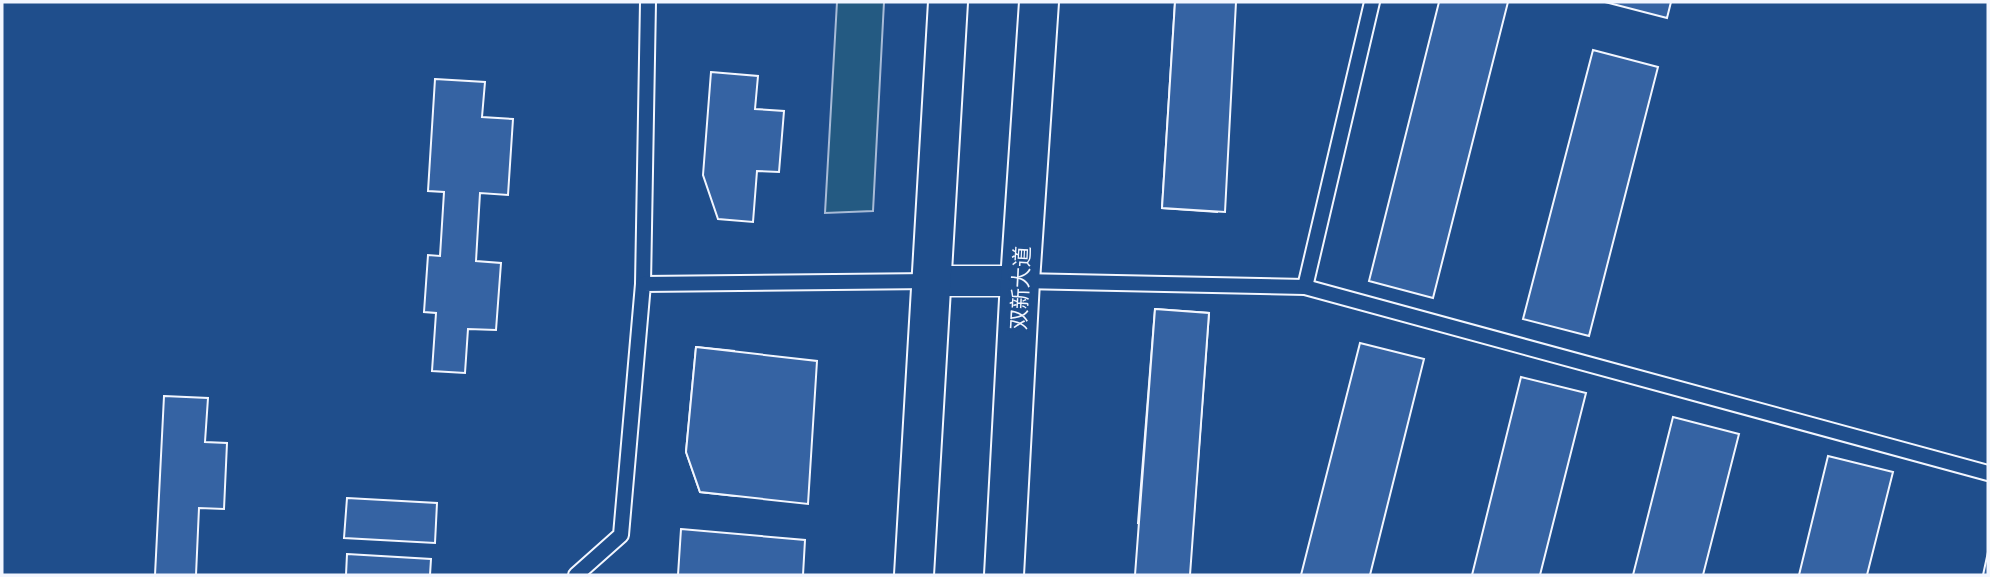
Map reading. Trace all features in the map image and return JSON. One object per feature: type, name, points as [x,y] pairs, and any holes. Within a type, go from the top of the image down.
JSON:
[{"type":"main road","points":[[914,575],[948,2]]},
{"type":"main road","name":"双新大道","points":[[1004,575],[1039,2]]},
{"type":"street","points":[[932,281],[1020,281]]},
{"type":"lane","points":[[576,575],[621,536],[643,284],[648,2]]},
{"type":"lane","points":[[1305,287],[1372,2]]},
{"type":"lane","points":[[643,284],[932,281]]},
{"type":"lane","points":[[1020,281],[1305,287],[1988,472]]},
{"type":"shaded area","points":[[837,2],[884,2],[873,211],[825,213]]},
{"type":"building","points":[[1175,2],[1232,5],[1217,212],[1162,208]]},
{"type":"building","points":[[1175,2],[1236,2],[1225,212],[1162,208]]},
{"type":"building","points":[[1439,2],[1508,2],[1433,298],[1369,281]]},
{"type":"building","points":[[1605,2],[1671,2],[1667,18]]},
{"type":"building","points":[[1593,50],[1658,67],[1589,336],[1523,319]]},
{"type":"building","points":[[711,72],[758,76],[755,109],[784,111],[779,172],[757,171],[753,222],[718,219],[703,175]]},
{"type":"building","points":[[435,79],[485,82],[482,117],[513,119],[508,195],[480,193],[476,261],[501,263],[496,330],[468,329],[465,373],[432,371],[436,313],[424,312],[428,255],[440,256],[444,192],[428,191]]},
{"type":"building","points":[[1155,309],[1209,313],[1193,527],[1138,523]]},
{"type":"building","points":[[1155,309],[1209,313],[1190,575],[1135,575]]},
{"type":"building","points":[[1360,343],[1424,359],[1370,575],[1301,575]]},
{"type":"building","points":[[696,347],[734,351],[731,381],[764,384],[759,442],[740,440],[735,496],[700,492],[686,452]]},
{"type":"building","points":[[696,347],[817,361],[808,504],[700,492],[686,452]]},
{"type":"building","points":[[1521,377],[1586,393],[1540,575],[1472,575]]},
{"type":"building","points":[[164,396],[208,398],[205,442],[227,443],[224,509],[199,508],[196,575],[155,575]]},
{"type":"building","points":[[1673,417],[1739,434],[1703,575],[1633,575]]},
{"type":"building","points":[[1828,456],[1893,472],[1867,575],[1799,575]]},
{"type":"building","points":[[347,498],[437,503],[435,543],[344,538]]},
{"type":"building","points":[[681,529],[805,540],[803,575],[678,575]]},
{"type":"building","points":[[1988,552],[1988,575],[1983,575]]},
{"type":"building","points":[[347,554],[431,559],[430,575],[346,575]]}]
